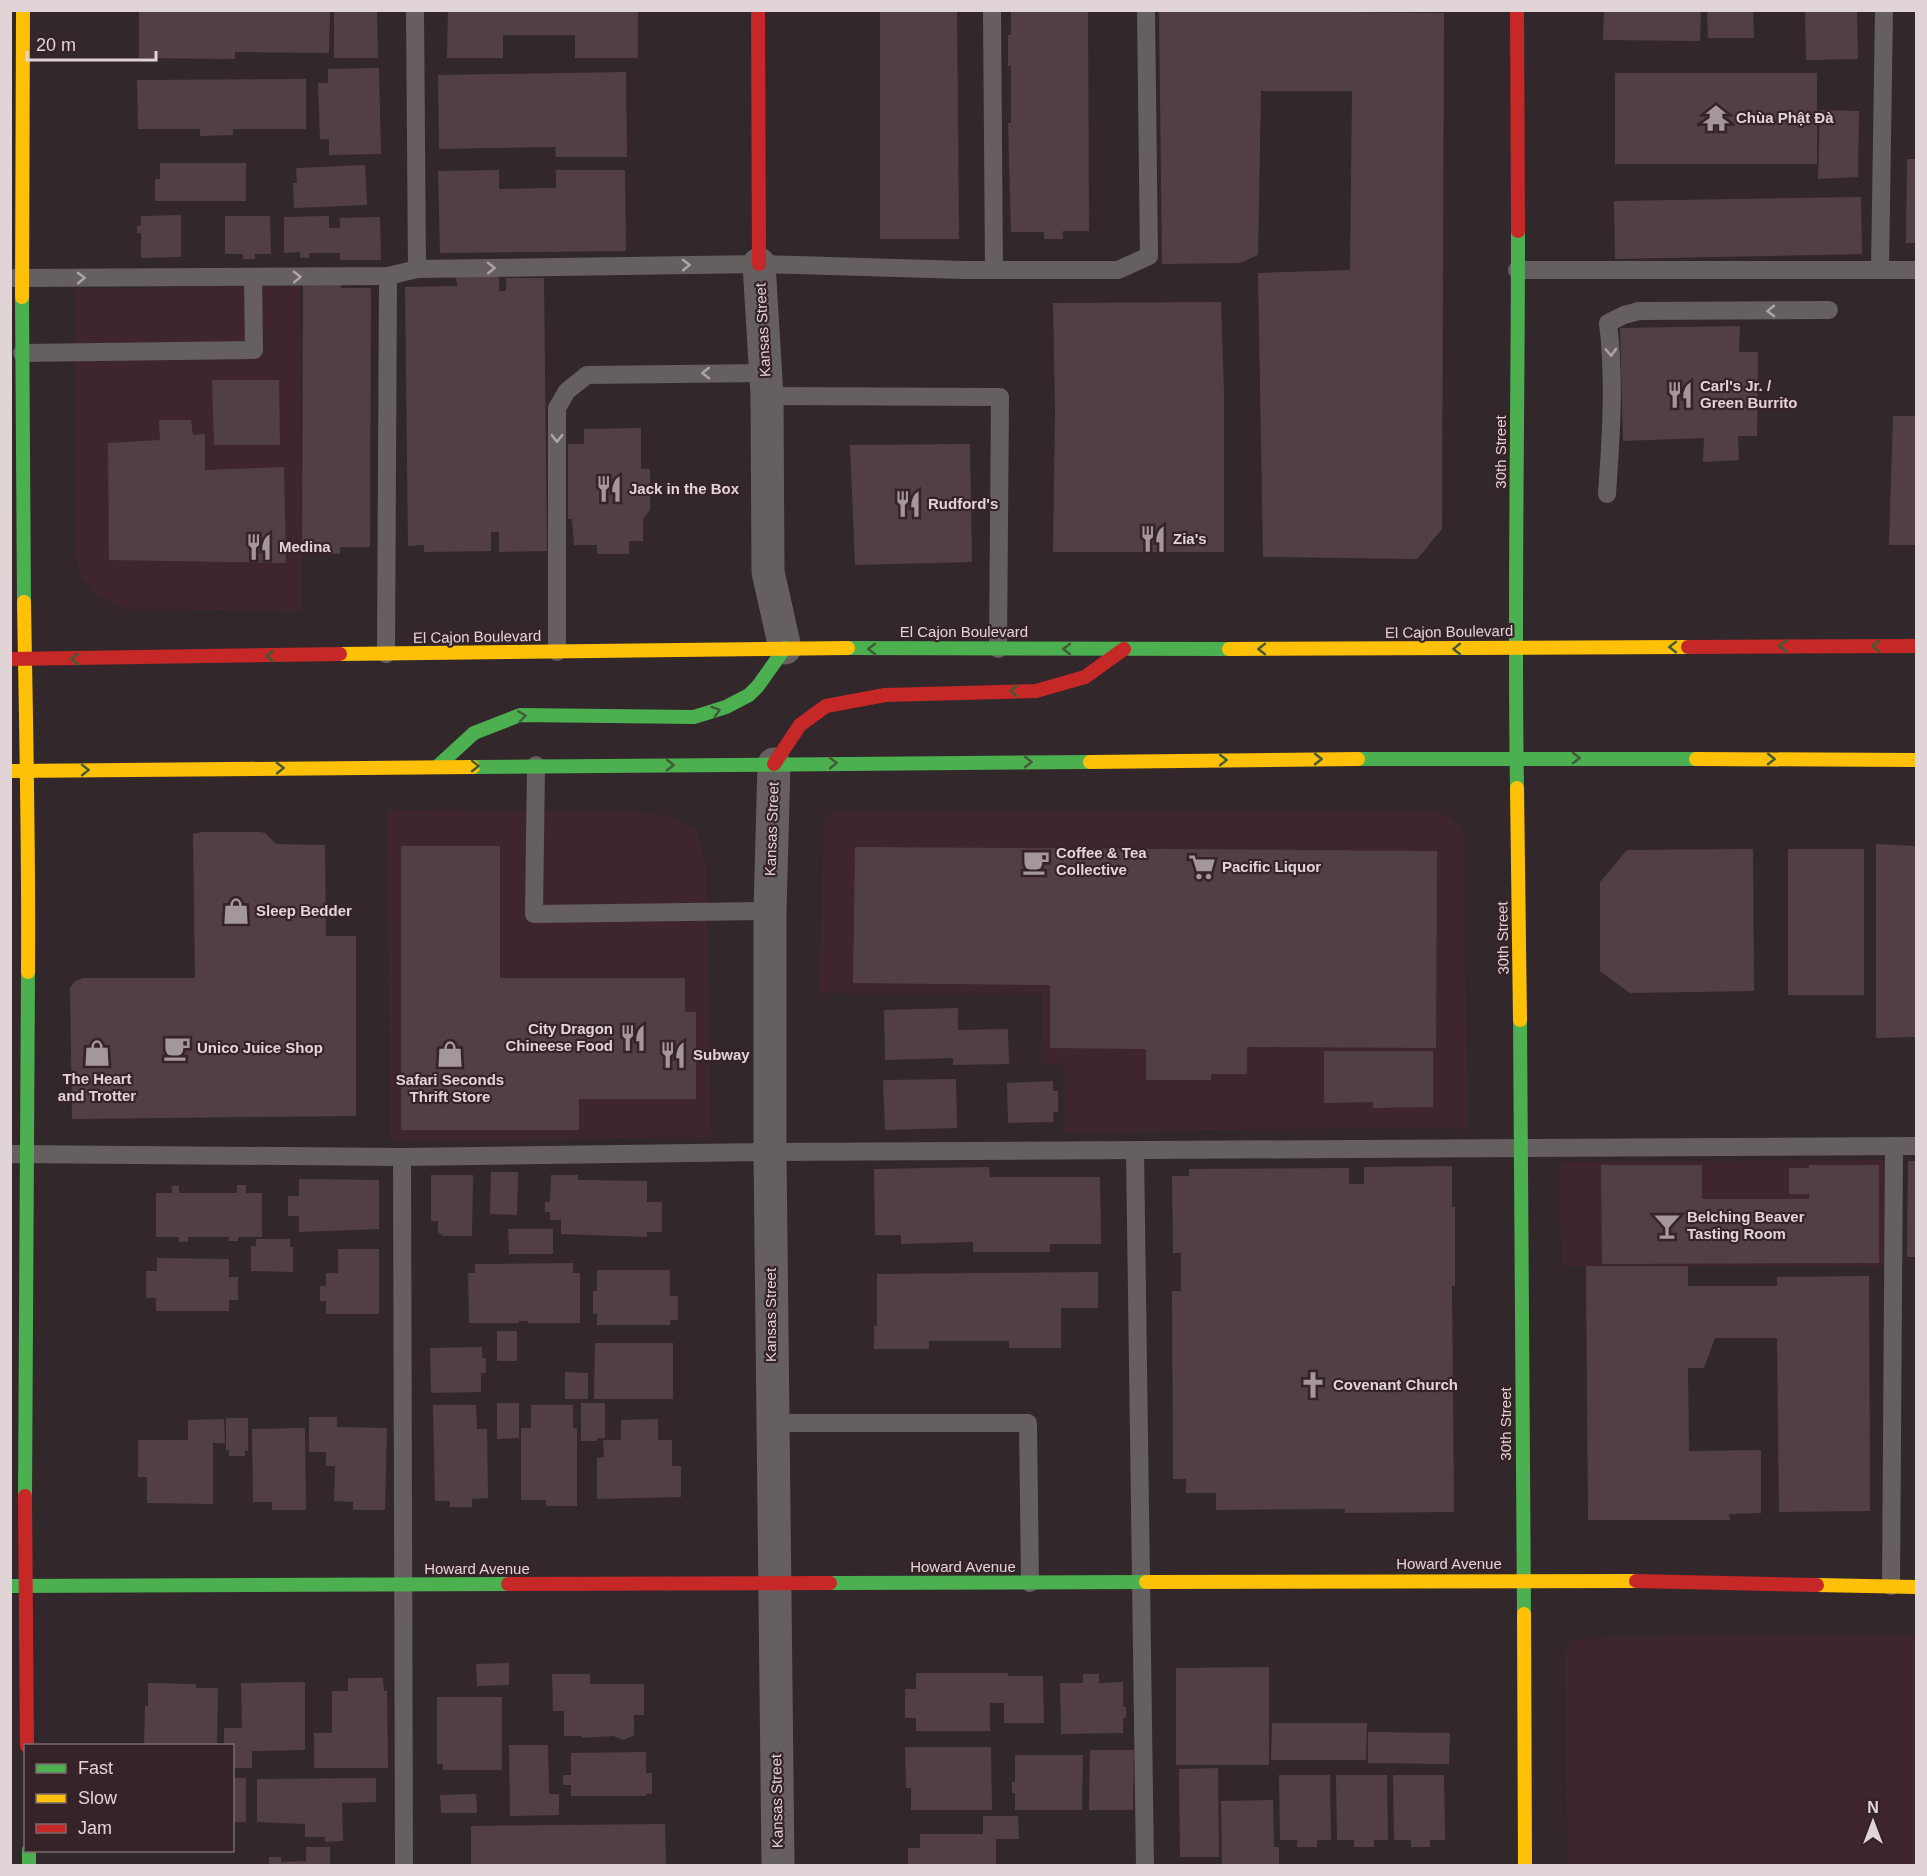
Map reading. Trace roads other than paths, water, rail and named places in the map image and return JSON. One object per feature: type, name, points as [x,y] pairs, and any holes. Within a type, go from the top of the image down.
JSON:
[{"type":"main road","points":[[23,10],[16,279],[22,353],[26,771],[29,828],[19,1154],[27,1744]]},
{"type":"main road","name":"Kansas Street","points":[[758,10],[759,264]]},
{"type":"main road","name":"30th Street","points":[[1516,10],[1515,648],[1522,1148],[1525,1866]]},
{"type":"main road","name":"El Cajon Boulevard","points":[[10,659],[785,648],[1917,646]]},
{"type":"main road","points":[[438,766],[474,733],[520,715],[694,717],[718,711],[744,700],[768,677],[785,648]]},
{"type":"main road","points":[[774,764],[800,725],[826,706],[885,696],[1036,690],[1085,677],[1124,649]]},
{"type":"main road","points":[[10,771],[1517,758],[1917,760]]},
{"type":"main road","name":"Howard Avenue","points":[[10,1586],[1524,1580],[1917,1587]]},
{"type":"street","name":"Kansas Street","points":[[759,264],[766,384],[768,572],[785,648]]},
{"type":"street","name":"Kansas Street","points":[[774,764],[770,911],[770,1152],[773,1584],[778,1866]]},
{"type":"lane","points":[[415,10],[417,269]]},
{"type":"lane","points":[[992,10],[994,270]]},
{"type":"lane","points":[[16,279],[388,276],[417,269],[759,264],[994,270],[1118,270],[1149,256],[1146,10]]},
{"type":"lane","points":[[1880,268],[1884,10]]},
{"type":"lane","points":[[1517,270],[1880,268],[1917,270]]},
{"type":"lane","points":[[386,654],[388,276]]},
{"type":"lane","points":[[22,353],[254,350],[253,278]]},
{"type":"lane","points":[[1607,494],[1611,438],[1611,348],[1608,323],[1639,311],[1829,310]]},
{"type":"lane","points":[[557,652],[557,408],[567,391],[587,375],[1000,397],[998,649]]},
{"type":"lane","points":[[536,765],[534,914],[770,911]]},
{"type":"lane","points":[[1891,1586],[1894,1146]]},
{"type":"lane","points":[[19,1154],[402,1157],[770,1152],[1917,1146]]},
{"type":"lane","points":[[1135,1150],[1145,1866]]},
{"type":"lane","points":[[402,1157],[404,1866]]},
{"type":"lane","points":[[772,1423],[1028,1423],[1030,1583]]},
{"type":"place","name":"Chùa Phật Đà","points":[[1716,118]]},
{"type":"place","name":"Carl's Jr. / Green Burrito","points":[[1680,395]]},
{"type":"place","name":"Jack in the Box","points":[[609,489]]},
{"type":"place","name":"Rudford's","points":[[908,504]]},
{"type":"place","name":"Zia's","points":[[1153,539]]},
{"type":"place","name":"Medina","points":[[259,547]]},
{"type":"place","name":"Coffee & Tea Collective","points":[[1036,862]]},
{"type":"place","name":"Pacific Liquor","points":[[1202,867]]},
{"type":"place","name":"Sleep Bedder","points":[[236,911]]},
{"type":"place","name":"City Dragon Chineese Food","points":[[633,1038]]},
{"type":"place","name":"Unico Juice Shop","points":[[177,1048]]},
{"type":"place","name":"The Heart and Trotter","points":[[97,1053]]},
{"type":"place","name":"Safari Seconds Thrift Store","points":[[450,1054]]},
{"type":"place","name":"Subway","points":[[673,1055]]},
{"type":"place","name":"Belching Beaver Tasting Room","points":[[1667,1226]]},
{"type":"place","name":"Covenant Church","points":[[1313,1385]]}]
